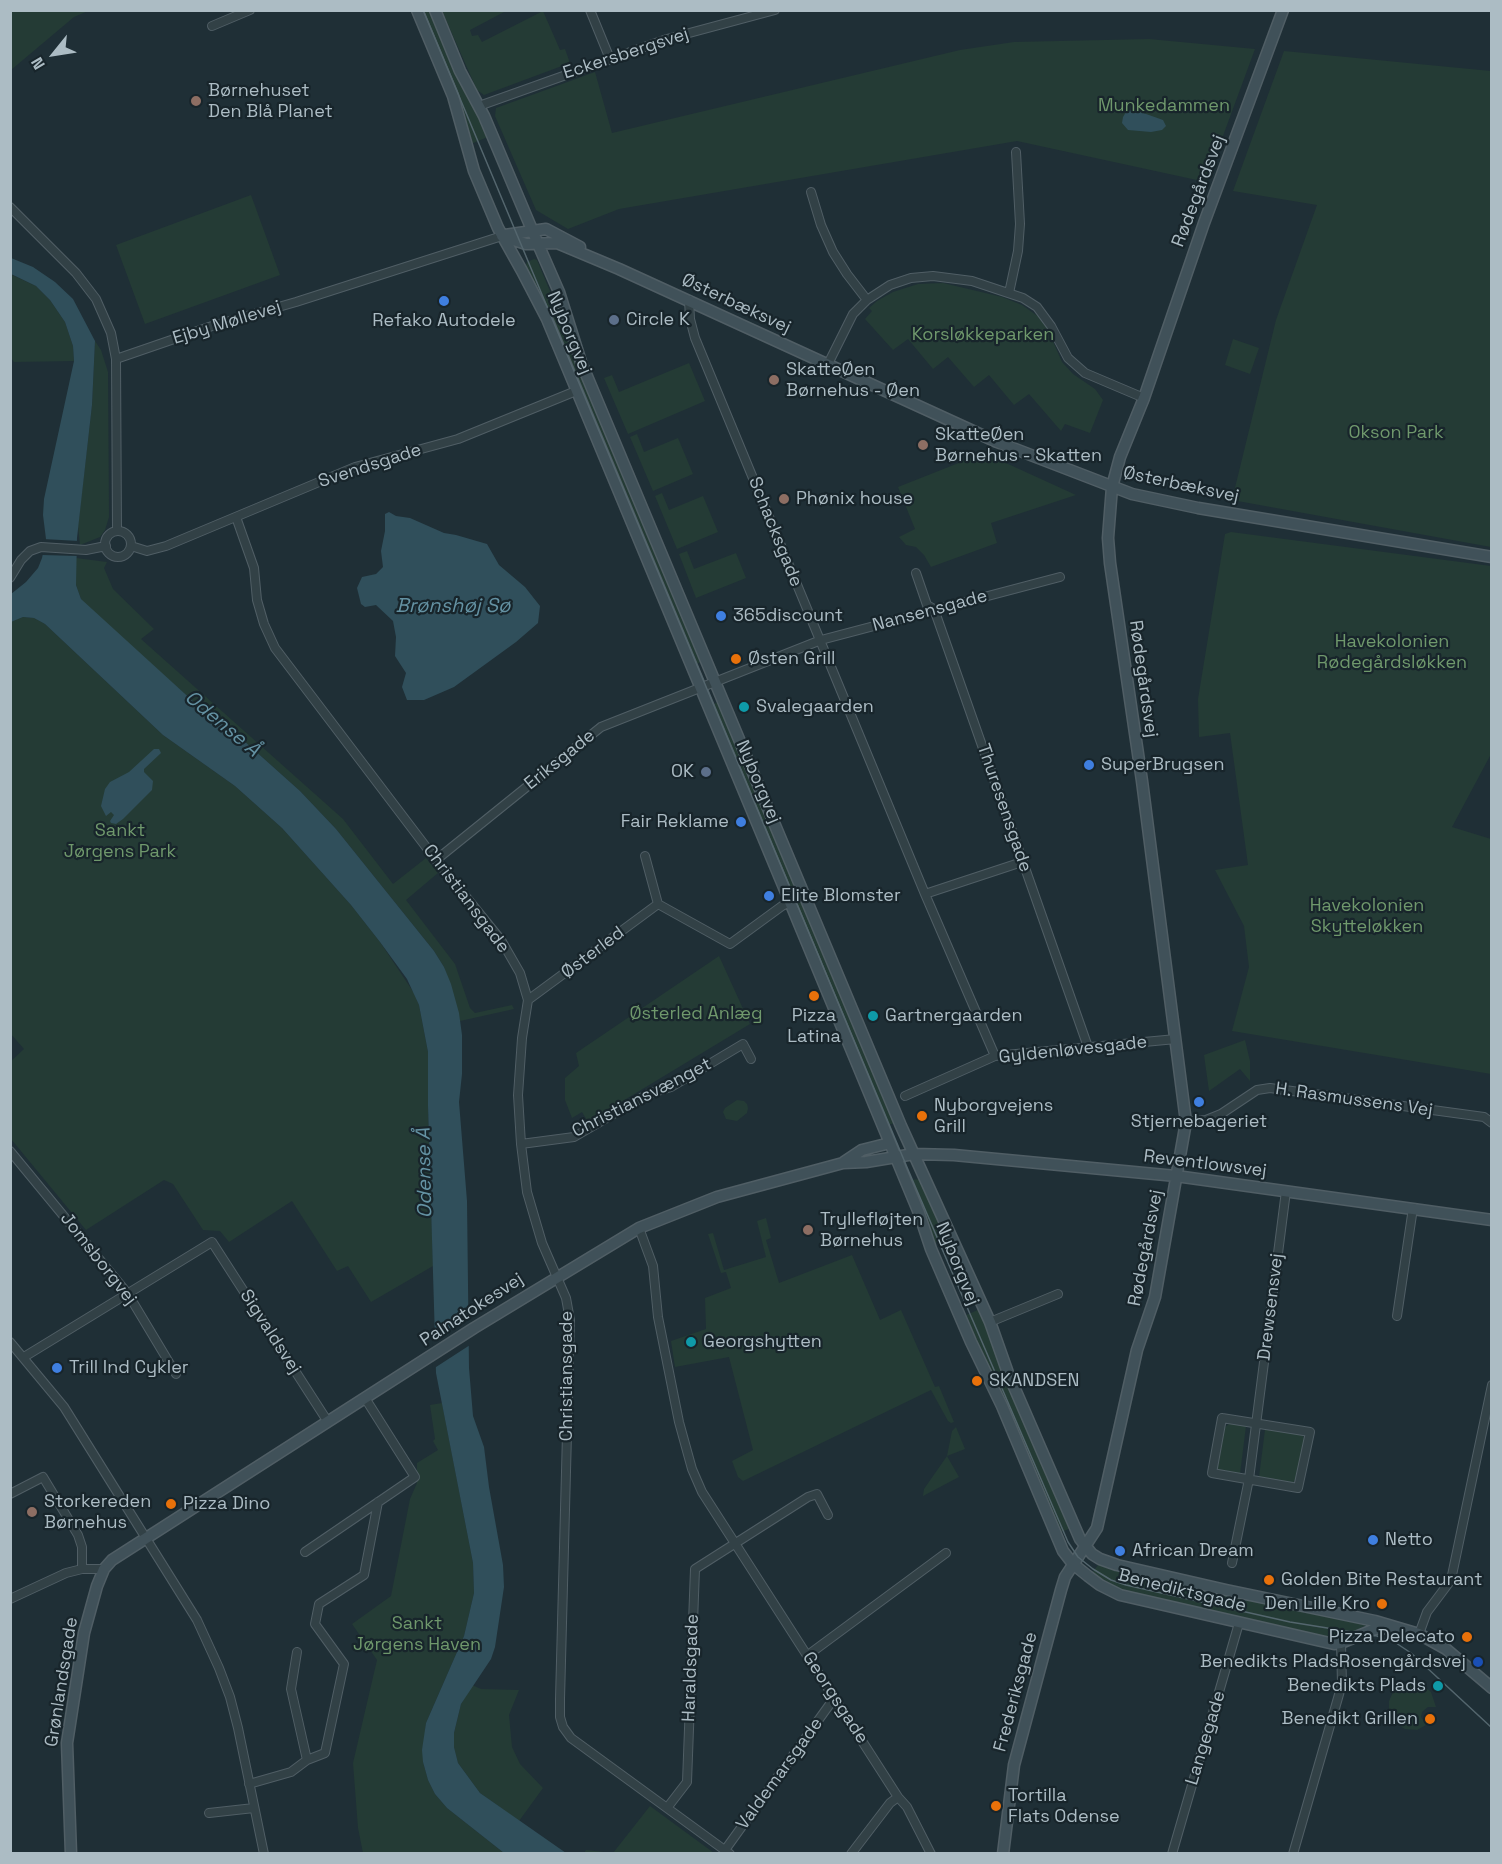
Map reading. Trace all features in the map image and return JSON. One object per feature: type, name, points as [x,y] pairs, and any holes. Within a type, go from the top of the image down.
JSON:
[{"type":"street","points":[[212,26],[250,10]]},
{"type":"street","name":"Nyborgvej","points":[[417,10],[453,96],[474,171],[502,236],[538,300],[890,1143],[931,1250],[1002,1406],[1057,1537],[1073,1564]]},
{"type":"street","name":"Nyborgvej","points":[[435,10],[559,292],[581,362],[914,1154],[990,1322],[1008,1373],[1075,1529],[1085,1547]]},
{"type":"street","points":[[590,10],[610,59]]},
{"type":"street","name":"Eckersbergsvej","points":[[479,106],[668,39],[775,10]]},
{"type":"street","name":"Rødegårdsvej","points":[[1085,1547],[1097,1528],[1137,1350],[1155,1297],[1186,1122],[1142,781],[1107,538],[1112,487],[1120,457],[1144,398],[1204,223],[1283,10]]},
{"type":"street","points":[[1009,292],[1018,251],[1020,224],[1016,152]]},
{"type":"street","points":[[812,192],[821,225],[833,252],[867,300]]},
{"type":"street","points":[[10,207],[76,273],[96,299],[111,333],[116,359],[117,531]]},
{"type":"street","name":"Østerbæksvej","points":[[502,236],[546,229],[619,268]]},
{"type":"street","name":"Østerbæksvej","points":[[502,236],[526,244],[557,243],[619,268],[997,442],[1132,494],[1198,508],[1491,557]]},
{"type":"street","name":"Ejby Møllevej","points":[[116,359],[212,326],[502,236]]},
{"type":"street","points":[[828,364],[853,314],[867,300],[890,285],[911,278],[933,276],[972,281],[1023,298],[1037,307],[1051,326],[1068,358],[1085,373],[1144,398]]},
{"type":"street","name":"Schacksgade","points":[[689,300],[690,319],[695,338],[925,894],[995,1056]]},
{"type":"street","name":"Svendsgade","points":[[131,546],[140,550],[156,549],[355,467],[458,439],[576,391]]},
{"type":"street","name":"Christiansgade","points":[[236,517],[254,567],[257,600],[264,624],[275,648],[436,860],[501,940],[520,973],[528,1000],[522,1038],[518,1095],[527,1192],[542,1243],[566,1298],[570,1320],[560,1717],[563,1727],[571,1738],[727,1852]]},
{"type":"street","points":[[117,531],[127,533],[131,546],[126,554],[116,557],[108,551],[106,546],[108,535],[117,531]]},
{"type":"street","points":[[10,578],[21,560],[30,551],[41,547],[79,550],[106,546]]},
{"type":"street","name":"Thuresensgade","points":[[916,573],[927,605],[934,609],[1088,1047]]},
{"type":"street","name":"Nansensgade","points":[[700,687],[821,640],[1060,577]]},
{"type":"street","name":"Eriksgade","points":[[436,860],[601,726],[700,687]]},
{"type":"street","points":[[645,856],[658,904],[730,944],[790,902]]},
{"type":"street","points":[[925,894],[1022,862]]},
{"type":"street","name":"Østerled","points":[[528,1000],[658,904]]},
{"type":"street","name":"Gyldenløvesgade","points":[[905,1096],[995,1056],[1176,1039]]},
{"type":"street","name":"Christiansvænget","points":[[521,1144],[574,1137],[648,1094],[671,1088],[743,1044],[751,1059]]},
{"type":"street","name":"H. Rasmussens Vej","points":[[1186,1122],[1206,1120],[1221,1114],[1257,1090],[1270,1088],[1484,1118],[1491,1123]]},
{"type":"street","points":[[890,1143],[914,1154]]},
{"type":"street","name":"Palnatokesvej","points":[[843,1163],[862,1150],[890,1143]]},
{"type":"street","name":"Jomsborgvej","points":[[10,1151],[128,1294],[176,1374]]},
{"type":"street","name":"Reventlowsvej","points":[[895,1156],[954,1155],[1176,1176],[1491,1220]]},
{"type":"street","name":"Palnatokesvej","points":[[145,1538],[556,1276],[639,1228],[717,1197],[843,1163],[866,1162],[895,1156]]},
{"type":"street","name":"Drewsensvej","points":[[1232,1563],[1249,1479],[1286,1191]]},
{"type":"street","points":[[1397,1316],[1413,1208]]},
{"type":"street","name":"Georgsgade","points":[[639,1228],[653,1266],[658,1317],[679,1422],[692,1469],[702,1492],[898,1797],[907,1807],[931,1854]]},
{"type":"street","name":"Sigvaldsvej","points":[[128,1294],[212,1242],[328,1422]]},
{"type":"street","points":[[24,1358],[128,1294]]},
{"type":"street","points":[[990,1322],[1058,1294]]},
{"type":"street","points":[[10,1342],[64,1407],[197,1620],[219,1668],[238,1728],[264,1854]]},
{"type":"street","points":[[1419,1634],[1427,1612],[1450,1580],[1491,1385]]},
{"type":"street","points":[[305,1552],[415,1477],[365,1398]]},
{"type":"street","points":[[1222,1418],[1310,1432],[1298,1488],[1249,1479],[1212,1473],[1222,1418]]},
{"type":"street","points":[[10,1494],[43,1477],[78,1535],[82,1547],[82,1569]]},
{"type":"street","points":[[735,1544],[808,1497],[817,1494],[828,1515]]},
{"type":"street","points":[[249,1784],[291,1772],[307,1760],[325,1753],[344,1664],[315,1624],[319,1604],[364,1575],[378,1502]]},
{"type":"street","points":[[10,1599],[66,1573],[82,1569],[104,1569],[112,1560],[145,1538]]},
{"type":"street","name":"Haraldsgade","points":[[667,1808],[687,1782],[695,1569],[735,1544]]},
{"type":"street","name":"Frederiksgade","points":[[1003,1854],[1014,1765],[1060,1590],[1065,1577],[1085,1547]]},
{"type":"street","name":"Benediktsgade","points":[[1085,1547],[1100,1559],[1117,1565],[1375,1621],[1419,1634],[1446,1649],[1491,1688]]},
{"type":"street","points":[[808,1655],[946,1553]]},
{"type":"street","name":"Benediktsgade","points":[[1073,1564],[1100,1586],[1120,1595],[1334,1644],[1375,1629],[1394,1628]]},
{"type":"street","name":"Grønlandsgade","points":[[71,1854],[67,1743],[84,1633],[104,1569]]},
{"type":"street","name":"Langegade","points":[[1172,1854],[1239,1623]]},
{"type":"street","points":[[1293,1854],[1342,1684],[1341,1643]]},
{"type":"street","points":[[297,1652],[291,1689],[307,1760]]},
{"type":"street","name":"Valdemarsgade","points":[[727,1852],[835,1697]]},
{"type":"street","points":[[851,1854],[890,1803],[898,1797]]},
{"type":"street","points":[[209,1813],[254,1808]]},
{"type":"green space","points":[[11,10],[88,11],[74,17],[11,70]]},
{"type":"green space","points":[[420,11],[432,11],[490,136],[471,144]]},
{"type":"green space","points":[[442,11],[506,11],[470,30],[472,36],[478,35],[482,42],[543,11],[560,50],[565,49],[570,63],[484,95],[477,90]]},
{"type":"green space","name":"Munkedammen","points":[[1149,39],[1255,49],[1206,182],[1017,141],[619,209],[568,229],[536,210],[495,116],[496,108],[595,72],[612,133],[960,50],[1014,42]]},
{"type":"green space","name":"Okson Park","points":[[1284,51],[1491,71],[1491,547],[1232,500],[1276,320],[1317,205],[1233,191]]},
{"type":"green space","points":[[251,195],[280,275],[145,324],[116,245]]},
{"type":"green space","points":[[537,260],[704,661],[693,665],[525,268],[527,262]]},
{"type":"green space","points":[[10,274],[36,286],[50,300],[65,322],[73,346],[74,361],[14,362],[11,358]]},
{"type":"green space","name":"Korsløkkeparken","points":[[943,283],[1002,297],[1022,305],[1039,317],[1048,330],[1062,362],[1073,374],[1095,389],[1103,400],[1090,433],[1065,424],[1061,431],[1029,394],[1014,405],[989,375],[974,387],[948,357],[933,369],[908,339],[893,350],[865,319],[872,311],[869,308],[893,292],[918,284]]},
{"type":"green space","points":[[1233,339],[1259,348],[1250,374],[1225,365]]},
{"type":"green space","points":[[95,341],[101,350],[108,372],[109,517],[100,537],[80,545],[78,526],[92,405]]},
{"type":"green space","points":[[689,363],[705,401],[628,434],[604,378],[612,375],[619,392]]},
{"type":"green space","points":[[637,434],[644,452],[678,438],[693,474],[653,491],[630,437]]},
{"type":"green space","points":[[984,453],[1076,495],[991,523],[997,543],[931,567],[916,547],[906,545],[899,537],[915,529],[898,487]]},
{"type":"green space","points":[[662,493],[669,510],[703,496],[718,532],[677,549],[655,496]]},
{"type":"green space","points":[[1231,532],[1491,566],[1491,754],[1452,827],[1491,839],[1491,1074],[1232,1031],[1249,967],[1244,926],[1215,870],[1248,865],[1230,733],[1199,737],[1198,699],[1225,534]]},
{"type":"green space","points":[[687,551],[694,569],[736,553],[746,578],[696,598],[679,554]]},
{"type":"green space","points":[[76,558],[107,562],[104,568],[113,589],[154,629],[141,639],[343,819],[393,884],[426,858],[438,873],[406,900],[455,964],[470,1008],[475,1013],[512,1005],[514,1009],[460,1021],[444,967],[434,951],[336,829],[300,791],[243,740],[195,703],[87,607],[76,585]]},
{"type":"green space","name":"Sankt Jørgens Park","points":[[23,617],[34,618],[45,624],[163,735],[235,786],[282,828],[351,905],[380,942],[414,993],[419,1005],[428,1052],[433,1266],[371,1302],[348,1266],[337,1271],[292,1201],[229,1242],[220,1231],[203,1230],[173,1184],[164,1180],[86,1230],[11,1139],[10,1062],[24,1049],[10,1033],[10,622]]},
{"type":"green space","points":[[721,701],[897,1123],[886,1125],[711,705]]},
{"type":"green space","name":"Østerled Anlæg","points":[[719,956],[750,1024],[588,1122],[582,1112],[572,1118],[565,1100],[565,1078],[579,1066],[576,1053]]},
{"type":"green space","points":[[1245,1040],[1250,1061],[1250,1081],[1240,1069],[1209,1091],[1204,1055]]},
{"type":"green space","points":[[737,1100],[747,1104],[747,1113],[737,1121],[726,1119],[723,1112],[725,1108]]},
{"type":"green space","points":[[921,1179],[949,1236],[933,1244],[909,1180]]},
{"type":"green space","points":[[766,1218],[771,1238],[766,1240],[779,1283],[852,1255],[880,1320],[901,1310],[935,1387],[939,1386],[954,1422],[948,1421],[931,1390],[743,1481],[738,1477],[732,1461],[753,1450],[729,1357],[675,1367],[671,1341],[706,1329],[705,1298],[731,1288],[726,1272],[721,1273],[708,1234],[713,1233],[724,1270],[766,1257],[757,1221]]},
{"type":"green space","points":[[980,1309],[1071,1528],[1059,1533],[964,1316]]},
{"type":"green space","name":"Sankt Jørgens Haven","points":[[442,1403],[473,1563],[474,1593],[464,1636],[426,1723],[423,1762],[435,1794],[447,1808],[504,1853],[363,1853],[358,1828],[353,1763],[377,1660],[352,1624],[391,1596],[410,1499],[417,1483],[417,1463],[438,1450],[433,1441],[435,1439],[430,1405]]},
{"type":"green space","points":[[1230,1423],[1246,1426],[1240,1474],[1216,1469],[1224,1428]]},
{"type":"green space","points":[[956,1427],[965,1449],[947,1456],[952,1431]]},
{"type":"green space","points":[[1265,1430],[1303,1436],[1305,1441],[1297,1477],[1292,1484],[1259,1477]]},
{"type":"green space","points":[[947,1456],[959,1477],[923,1496],[924,1489]]},
{"type":"green space","points":[[1098,1565],[1368,1624],[1346,1636],[1329,1639],[1122,1591],[1092,1573]]},
{"type":"green space","points":[[1422,1684],[1431,1692],[1436,1707],[1428,1707],[1422,1712],[1421,1717],[1426,1725],[1417,1730],[1405,1729],[1391,1718],[1389,1701],[1394,1690],[1399,1686]]},
{"type":"green space","points":[[472,1685],[481,1689],[519,1690],[509,1715],[512,1747],[520,1764],[543,1788],[519,1821],[480,1793],[458,1763],[454,1747],[454,1733],[461,1704]]},
{"type":"green space","points":[[650,1806],[714,1853],[613,1853]]},
{"type":"green space","points":[[586,1850],[613,1853],[584,1853]]},
{"type":"water","points":[[1132,109],[1163,120],[1166,126],[1162,130],[1151,132],[1128,130],[1122,123],[1123,117]]},
{"type":"water","name":"Odense Å","points":[[11,258],[33,267],[55,282],[73,299],[95,341],[92,405],[77,538],[76,585],[81,599],[195,703],[243,740],[300,791],[336,829],[434,951],[451,984],[462,1035],[459,1102],[467,1201],[469,1368],[473,1416],[484,1447],[503,1565],[504,1587],[495,1647],[491,1659],[461,1704],[454,1733],[454,1747],[458,1763],[480,1793],[566,1853],[504,1853],[447,1808],[435,1794],[423,1762],[422,1750],[426,1723],[464,1636],[474,1593],[473,1563],[436,1373],[428,1052],[419,1005],[407,979],[380,942],[351,905],[282,828],[235,786],[163,735],[45,624],[34,618],[23,617],[11,622],[11,594],[26,582],[38,568],[42,558],[46,539],[44,499],[74,361],[73,346],[65,322],[50,300],[36,286],[11,274]]},
{"type":"water","name":"Brønshøj Sø","points":[[389,512],[396,516],[410,518],[444,533],[487,544],[499,565],[525,587],[540,606],[538,623],[516,642],[454,687],[424,700],[407,700],[402,687],[406,673],[395,656],[396,637],[393,621],[376,605],[365,607],[361,604],[357,588],[362,577],[376,574],[383,567],[381,551],[385,531],[385,514]]},
{"type":"water","points":[[154,749],[159,749],[161,753],[144,769],[153,781],[152,790],[123,819],[116,824],[111,823],[114,815],[111,812],[106,816],[101,806],[105,789],[110,782],[129,772]]},
{"type":"pier","points":[[43,539],[79,541],[78,556],[42,555]]},
{"type":"pier","points":[[470,1316],[470,1345],[433,1369],[432,1340]]},
{"type":"tram line","points":[[423,10],[909,1172],[1068,1542],[1078,1557],[1093,1569],[1111,1580],[1126,1585],[1290,1622],[1377,1636],[1396,1643],[1411,1653],[1492,1728]]},
{"type":"place","name":"Børnehuset Den Blå Planet","points":[[196,101]]},
{"type":"place","name":"Refako Autodele","points":[[444,301]]},
{"type":"place","name":"Circle K","points":[[614,320]]},
{"type":"place","name":"SkatteØen Børnehus - Øen","points":[[774,380]]},
{"type":"place","name":"SkatteØen Børnehus - Skatten","points":[[923,445]]},
{"type":"place","name":"Phønix house","points":[[784,499]]},
{"type":"place","name":"365discount","points":[[721,616]]},
{"type":"place","name":"Østen Grill","points":[[736,659]]},
{"type":"place","name":"Svalegaarden","points":[[744,707]]},
{"type":"place","name":"SuperBrugsen","points":[[1089,765]]},
{"type":"place","name":"OK","points":[[706,772]]},
{"type":"place","name":"Fair Reklame","points":[[741,822]]},
{"type":"place","name":"Elite Blomster","points":[[769,896]]},
{"type":"place","name":"Pizza Latina","points":[[814,996]]},
{"type":"place","name":"Gartnergaarden","points":[[873,1016]]},
{"type":"place","name":"Stjernebageriet","points":[[1199,1102]]},
{"type":"place","name":"Nyborgvejens Grill","points":[[922,1116]]},
{"type":"place","name":"Tryllefløjten Børnehus","points":[[808,1230]]},
{"type":"place","name":"Georgshytten","points":[[691,1342]]},
{"type":"place","name":"Trill Ind Cykler","points":[[57,1368]]},
{"type":"place","name":"SKANDSEN","points":[[977,1381]]},
{"type":"place","name":"Pizza Dino","points":[[171,1504]]},
{"type":"place","name":"Storkereden Børnehus","points":[[32,1512]]},
{"type":"place","name":"Netto","points":[[1373,1540]]},
{"type":"place","name":"African Dream","points":[[1120,1551]]},
{"type":"place","name":"Golden Bite Restaurant","points":[[1269,1580]]},
{"type":"place","name":"Den Lille Kro","points":[[1382,1604]]},
{"type":"place","name":"Pizza Delecato","points":[[1467,1637]]},
{"type":"place","name":"Benedikts PladsRosengårdsvej","points":[[1478,1662]]},
{"type":"place","name":"Benedikts Plads","points":[[1438,1686]]},
{"type":"place","name":"Benedikt Grillen","points":[[1430,1719]]},
{"type":"place","name":"Tortilla Flats Odense","points":[[996,1806]]},
{"type":"park label","name":"Havekolonien Rødegårdsløkken","points":[[1392,652]]},
{"type":"park label","name":"Havekolonien Skytteløkken","points":[[1367,916]]}]
